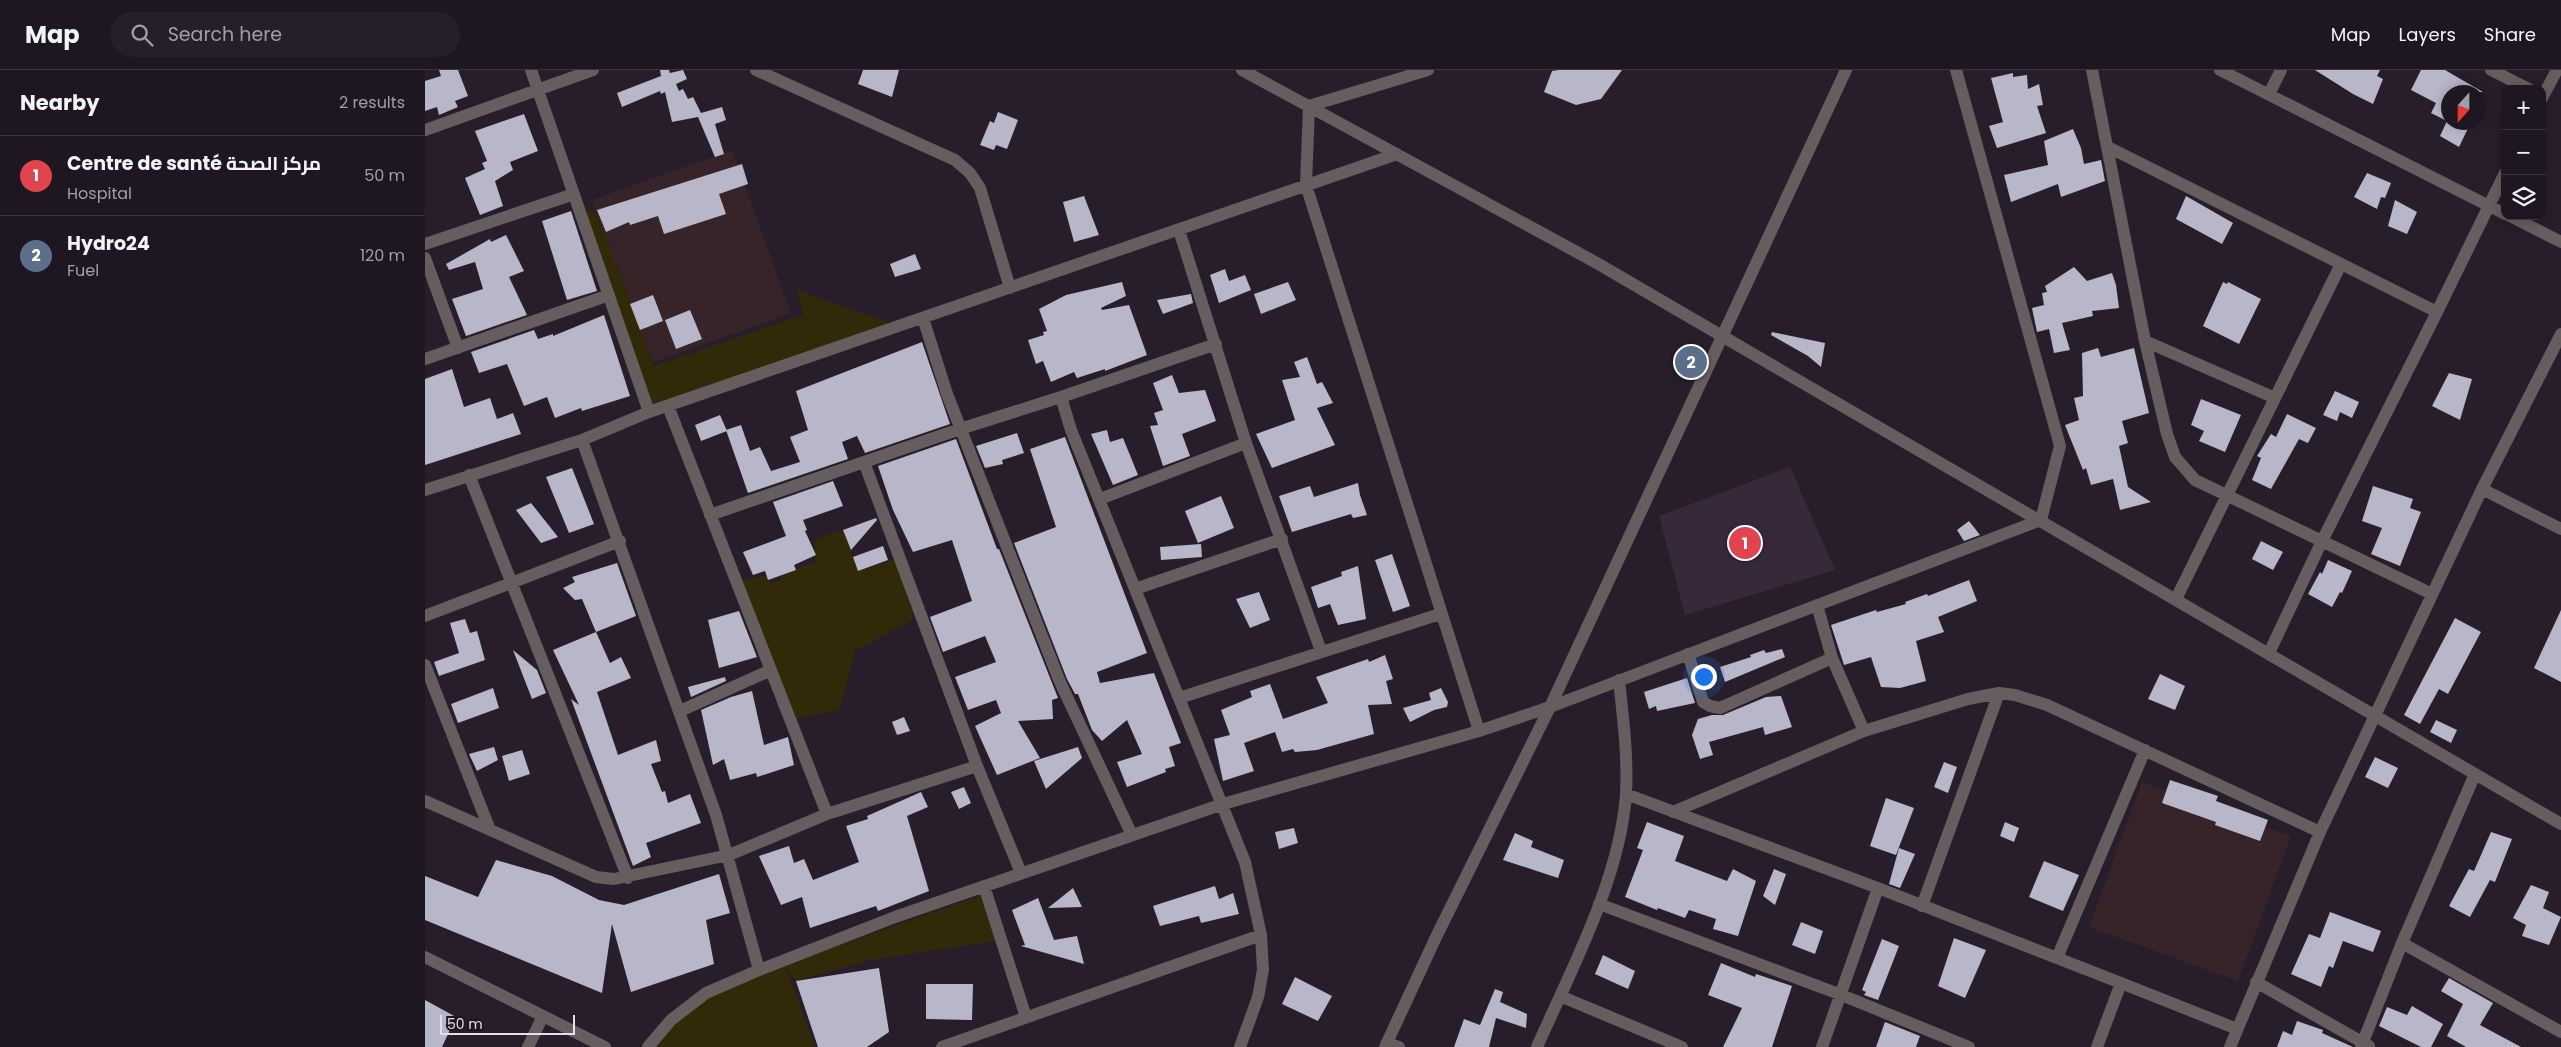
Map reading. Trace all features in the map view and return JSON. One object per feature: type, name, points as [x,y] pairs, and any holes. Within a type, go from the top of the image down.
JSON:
[{"type":"street","points":[[531,70],[649,412]]},
{"type":"street","points":[[425,130],[593,70]]},
{"type":"street","points":[[756,70],[955,160],[980,188],[1010,288]]},
{"type":"street","points":[[1242,70],[1397,154],[1722,336],[2561,824]]},
{"type":"street","points":[[1309,106],[1427,70]]},
{"type":"street","points":[[1390,1046],[1846,70]]},
{"type":"street","points":[[1956,70],[2060,446],[2041,520]]},
{"type":"street","points":[[2092,70],[2145,341],[2167,434],[2175,457],[2195,480],[2432,594]]},
{"type":"street","points":[[2220,70],[2501,212]]},
{"type":"street","points":[[2269,94],[2281,70]]},
{"type":"street","points":[[2491,70],[2521,85]]},
{"type":"street","points":[[2546,90],[2557,70]]},
{"type":"street","points":[[1309,106],[1306,185],[1440,614],[1479,731]]},
{"type":"street","points":[[2108,148],[2437,312]]},
{"type":"street","points":[[425,490],[582,440],[649,412],[1397,154]]},
{"type":"street","points":[[2269,653],[2322,541],[2504,175]]},
{"type":"street","points":[[425,244],[574,194]]},
{"type":"street","points":[[2518,220],[2561,242]]},
{"type":"street","points":[[1179,230],[1246,444],[1321,651]]},
{"type":"street","points":[[425,258],[458,348]]},
{"type":"street","points":[[2176,599],[2341,264]]},
{"type":"street","points":[[425,359],[609,296]]},
{"type":"street","points":[[923,318],[960,429],[1060,682],[1132,835]]},
{"type":"street","points":[[2230,1047],[2320,832],[2377,716],[2432,594],[2483,488],[2561,334]]},
{"type":"street","points":[[2145,341],[2275,398]]},
{"type":"street","points":[[710,515],[1216,344]]},
{"type":"street","points":[[1061,397],[1071,430],[1245,862],[1261,935],[1263,970],[1258,997],[1240,1047]]},
{"type":"street","points":[[668,406],[827,814]]},
{"type":"street","points":[[582,440],[680,711],[729,855],[759,970]]},
{"type":"street","points":[[1099,499],[1246,444]]},
{"type":"street","points":[[864,462],[977,766],[1021,873]]},
{"type":"street","points":[[469,475],[629,878]]},
{"type":"street","points":[[2483,488],[2561,529]]},
{"type":"street","points":[[648,1047],[671,1020],[706,993],[895,916],[1223,804],[1479,731],[1550,707],[2041,520]]},
{"type":"street","points":[[1135,589],[1282,539]]},
{"type":"street","points":[[425,616],[619,541]]},
{"type":"street","points":[[1817,605],[1832,658],[1864,731]]},
{"type":"street","points":[[1179,698],[1440,614]]},
{"type":"street","points":[[1687,654],[1703,702],[1720,708],[1832,658]]},
{"type":"street","points":[[425,665],[490,830]]},
{"type":"street","points":[[680,711],[771,670]]},
{"type":"street","points":[[1537,1047],[1599,904],[1618,842],[1626,794],[1625,753],[1619,680]]},
{"type":"street","points":[[1673,812],[1864,731],[1968,699],[1999,693],[2015,695],[2047,705],[2320,832]]},
{"type":"street","points":[[1923,906],[1999,693]]},
{"type":"street","points":[[2057,958],[2145,750]]},
{"type":"street","points":[[425,801],[596,877],[629,878],[729,855],[827,814],[977,766]]},
{"type":"street","points":[[2256,982],[2365,1046],[2402,943],[2475,774]]},
{"type":"street","points":[[1626,794],[1879,888],[2237,1029]]},
{"type":"street","points":[[984,886],[1026,1017]]},
{"type":"street","points":[[1822,1047],[1839,994],[1879,888]]},
{"type":"street","points":[[1599,904],[1839,994],[1969,1047]]},
{"type":"street","points":[[942,1047],[1261,935]]},
{"type":"street","points":[[2402,943],[2561,1032]]},
{"type":"street","points":[[425,957],[605,1047]]},
{"type":"street","points":[[2097,1047],[2121,983]]},
{"type":"street","points":[[1559,996],[1683,1047]]},
{"type":"street","points":[[527,1047],[543,1016]]},
{"type":"shaded area","points":[[732,150],[791,313],[651,363],[592,200]]},
{"type":"shaded area","points":[[1790,467],[1835,570],[1685,615],[1659,516]]},
{"type":"shaded area","points":[[2142,782],[2291,836],[2238,981],[2089,927]]},
{"type":"sand","points":[[578,208],[596,212],[654,366],[803,315],[797,290],[898,326],[655,410]]},
{"type":"sand","points":[[843,530],[858,571],[900,558],[913,620],[855,651],[840,710],[797,718],[762,648],[737,582],[766,575],[770,584],[781,580],[782,575],[816,563],[814,539]]},
{"type":"sand","points":[[979,896],[993,913],[1001,940],[871,960],[796,981],[786,967],[815,1047],[654,1047],[694,1002],[784,965]]},
{"type":"building","points":[[439,70],[458,70],[468,96],[455,101],[458,107],[439,115],[437,107],[425,111],[425,81],[441,76]]},
{"type":"building","points":[[660,70],[669,70],[670,73],[683,70],[687,79],[676,84],[679,91],[683,89],[688,99],[693,97],[701,113],[722,107],[726,120],[715,124],[724,154],[715,157],[698,117],[672,122],[665,92],[661,94],[660,91],[622,107],[617,93],[661,76]]},
{"type":"building","points":[[863,70],[899,70],[892,97],[858,84]]},
{"type":"building","points":[[1622,70],[1601,99],[1576,105],[1544,92],[1552,71]]},
{"type":"building","points":[[2315,70],[2380,70],[2377,76],[2383,79],[2373,104]]},
{"type":"building","points":[[2421,70],[2445,70],[2471,85],[2441,85],[2441,118],[2431,113],[2436,103],[2411,90]]},
{"type":"building","points":[[2013,73],[2013,77],[2027,75],[2028,89],[2039,84],[2043,105],[2037,106],[2046,133],[1997,148],[1989,126],[2003,122],[1991,78]]},
{"type":"building","points":[[998,112],[1018,120],[1007,149],[996,145],[994,150],[980,145],[990,121],[994,123]]},
{"type":"building","points":[[524,114],[538,151],[510,162],[513,170],[495,181],[503,206],[480,215],[465,178],[485,169],[482,163],[487,161],[475,131]]},
{"type":"building","points":[[2073,129],[2081,148],[2084,164],[2101,160],[2105,181],[2061,197],[2058,184],[2011,202],[2004,175],[2048,165],[2044,141]]},
{"type":"building","points":[[2443,130],[2467,130],[2459,147],[2440,136]]},
{"type":"building","points":[[742,164],[748,184],[719,194],[726,214],[664,234],[658,216],[630,225],[629,222],[606,232],[597,210]]},
{"type":"building","points":[[2367,173],[2391,183],[2385,198],[2381,197],[2377,209],[2354,197]]},
{"type":"building","points":[[1084,196],[1099,235],[1074,242],[1063,202]]},
{"type":"building","points":[[2186,196],[2233,223],[2222,244],[2176,219]]},
{"type":"building","points":[[2395,200],[2417,212],[2407,234],[2388,226]]},
{"type":"building","points":[[571,211],[597,291],[567,300],[542,221]]},
{"type":"building","points":[[506,235],[524,271],[509,277],[527,315],[466,336],[452,299],[483,289],[475,262],[449,270],[446,264],[490,239],[491,242]]},
{"type":"building","points":[[915,254],[921,269],[895,277],[890,264]]},
{"type":"building","points":[[2074,267],[2087,281],[2112,273],[2116,285],[2119,308],[2092,311],[2093,316],[2062,323],[2070,350],[2054,353],[2049,329],[2037,332],[2032,308],[2044,305],[2042,293],[2047,292],[2045,286]]},
{"type":"building","points":[[1225,269],[1229,281],[1245,275],[1251,290],[1219,303],[1210,275]]},
{"type":"building","points":[[1122,282],[1126,296],[1101,308],[1102,310],[1129,305],[1147,355],[1105,371],[1105,369],[1077,378],[1074,372],[1051,382],[1043,361],[1036,364],[1028,340],[1044,335],[1043,332],[1047,331],[1039,309],[1066,295]]},
{"type":"building","points":[[1288,282],[1296,300],[1261,314],[1254,294]]},
{"type":"building","points":[[2223,282],[2227,284],[2228,282],[2261,299],[2239,344],[2203,326]]},
{"type":"building","points":[[1191,294],[1193,303],[1163,314],[1157,300]]},
{"type":"building","points":[[653,295],[663,321],[640,330],[630,304]]},
{"type":"building","points":[[690,310],[702,339],[676,349],[665,320]]},
{"type":"building","points":[[604,315],[630,396],[582,411],[581,408],[555,418],[547,397],[524,406],[507,364],[479,373],[471,352],[534,330],[538,339],[553,334],[553,336]]},
{"type":"building","points":[[1772,332],[1825,343],[1821,367],[1808,356],[1771,335]]},
{"type":"building","points":[[922,342],[950,424],[865,453],[857,436],[842,442],[848,459],[748,493],[726,430],[741,425],[750,451],[760,447],[771,471],[800,462],[790,437],[808,430],[796,391]]},
{"type":"building","points":[[2098,348],[2101,357],[2134,348],[2149,413],[2122,421],[2128,443],[2119,446],[2128,487],[2151,502],[2120,510],[2113,479],[2091,485],[2086,468],[2083,470],[2065,425],[2079,420],[2074,398],[2083,396],[2082,353]]},
{"type":"building","points":[[1307,357],[1317,384],[1322,382],[1333,403],[1317,408],[1335,445],[1272,468],[1256,434],[1295,420],[1282,380],[1300,377],[1294,362]]},
{"type":"building","points":[[452,369],[464,407],[490,398],[497,419],[513,413],[521,434],[425,465],[425,379]]},
{"type":"building","points":[[2449,373],[2472,379],[2460,420],[2432,406]]},
{"type":"building","points":[[1172,375],[1179,393],[1205,390],[1216,421],[1182,434],[1190,456],[1163,466],[1150,426],[1158,425],[1154,413],[1163,410],[1153,383]]},
{"type":"building","points":[[2335,391],[2359,402],[2352,418],[2340,412],[2337,421],[2323,415]]},
{"type":"building","points":[[2201,399],[2241,415],[2225,452],[2199,441],[2204,431],[2191,425]]},
{"type":"building","points":[[2287,414],[2316,428],[2308,443],[2299,439],[2271,489],[2252,480],[2261,458],[2257,456],[2271,434],[2276,437]]},
{"type":"building","points":[[720,415],[727,431],[701,441],[695,425]]},
{"type":"building","points":[[1107,430],[1110,442],[1123,438],[1138,475],[1113,485],[1091,434]]},
{"type":"building","points":[[1017,433],[1024,453],[1002,460],[1003,464],[985,468],[976,446]]},
{"type":"building","points":[[1065,437],[1147,653],[1097,672],[1100,683],[1154,673],[1181,743],[1169,747],[1175,766],[1165,769],[1166,772],[1127,787],[1117,762],[1142,754],[1127,720],[1102,741],[1092,730],[1078,694],[1075,694],[1067,679],[1014,543],[1056,527],[1030,449]]},
{"type":"building","points":[[956,439],[997,549],[999,549],[1058,698],[1052,700],[1053,719],[1018,721],[1040,758],[997,775],[975,726],[1001,713],[996,700],[968,710],[955,677],[996,662],[985,636],[943,652],[930,617],[972,601],[952,540],[913,552],[893,510],[878,466]]},
{"type":"building","points":[[572,468],[594,524],[569,533],[546,477]]},
{"type":"building","points":[[833,481],[843,506],[803,520],[807,530],[805,531],[816,555],[794,565],[796,570],[768,580],[765,571],[753,575],[743,552],[786,536],[773,502]]},
{"type":"building","points":[[1358,483],[1367,515],[1353,518],[1351,514],[1292,532],[1279,496],[1310,486],[1314,497]]},
{"type":"building","points":[[2373,486],[2413,499],[2410,508],[2421,512],[2400,566],[2371,554],[2382,528],[2362,521]]},
{"type":"building","points":[[1221,496],[1234,528],[1198,543],[1185,511]]},
{"type":"building","points":[[531,503],[558,537],[541,543],[516,510]]},
{"type":"building","points":[[876,518],[877,520],[851,550],[843,530]]},
{"type":"building","points":[[1969,521],[1980,535],[1964,541],[1957,530]]},
{"type":"building","points":[[2261,541],[2283,552],[2273,570],[2252,559]]},
{"type":"building","points":[[1201,544],[1202,557],[1161,560],[1160,547]]},
{"type":"building","points":[[883,546],[888,560],[858,571],[853,557]]},
{"type":"building","points":[[1392,554],[1410,606],[1393,612],[1375,560]]},
{"type":"building","points":[[2328,560],[2352,571],[2342,593],[2340,592],[2332,607],[2308,594],[2320,572],[2322,574]]},
{"type":"building","points":[[617,563],[636,616],[596,632],[582,599],[575,600],[563,588],[575,582],[572,577]]},
{"type":"building","points":[[1358,566],[1366,619],[1338,625],[1330,604],[1318,608],[1311,587],[1342,576],[1341,572]]},
{"type":"building","points":[[1969,580],[1977,601],[1938,617],[1944,632],[1916,641],[1926,681],[1900,688],[1881,687],[1871,657],[1844,665],[1831,625],[1876,610],[1877,612],[1906,604],[1905,602],[1927,594],[1928,596]]},
{"type":"building","points":[[1259,592],[1270,620],[1250,628],[1236,599]]},
{"type":"building","points":[[2561,610],[2561,682],[2534,668]]},
{"type":"building","points":[[739,611],[757,657],[719,668],[708,620]]},
{"type":"building","points":[[2455,618],[2481,632],[2448,694],[2439,689],[2420,724],[2404,715]]},
{"type":"building","points":[[465,619],[470,633],[477,631],[485,660],[439,676],[434,662],[459,653],[450,623]]},
{"type":"building","points":[[596,632],[610,663],[621,657],[631,678],[597,692],[618,755],[656,740],[661,761],[651,764],[662,792],[665,791],[668,803],[690,794],[701,823],[646,843],[651,857],[633,866],[571,699],[579,705],[553,650]]},
{"type":"building","points":[[1782,649],[1785,657],[1725,682],[1720,667],[1751,657],[1750,655],[1764,650],[1766,653]]},
{"type":"building","points":[[513,650],[537,670],[546,693],[532,699]]},
{"type":"building","points":[[1385,655],[1393,679],[1386,681],[1392,704],[1368,705],[1374,734],[1317,750],[1295,752],[1293,749],[1282,752],[1275,732],[1244,743],[1254,771],[1223,781],[1214,739],[1230,735],[1221,710],[1252,697],[1250,691],[1270,684],[1283,719],[1328,703],[1316,677],[1368,659],[1369,662]]},
{"type":"building","points":[[2160,674],[2185,686],[2175,710],[2148,699]]},
{"type":"building","points":[[725,677],[726,681],[691,697],[688,687]]},
{"type":"building","points":[[1687,678],[1695,703],[1657,711],[1656,706],[1649,709],[1644,692]]},
{"type":"building","points":[[493,688],[499,708],[458,723],[451,704]]},
{"type":"building","points":[[1441,688],[1448,702],[1447,707],[1434,710],[1410,722],[1403,708],[1431,700],[1429,693]]},
{"type":"building","points":[[752,691],[764,745],[788,737],[794,765],[757,777],[756,773],[730,780],[724,759],[713,765],[701,710],[731,697]]},
{"type":"building","points":[[1781,696],[1792,727],[1765,735],[1763,727],[1709,742],[1713,755],[1700,759],[1692,735],[1698,719],[1712,715],[1723,715],[1766,697]]},
{"type":"building","points":[[904,717],[910,731],[897,735],[892,722]]},
{"type":"building","points":[[2436,720],[2457,730],[2451,743],[2430,732]]},
{"type":"building","points":[[494,747],[498,760],[477,771],[469,754]]},
{"type":"building","points":[[1078,747],[1082,758],[1046,789],[1034,761]]},
{"type":"building","points":[[522,750],[530,774],[509,781],[502,756]]},
{"type":"building","points":[[2375,757],[2398,768],[2388,788],[2365,777]]},
{"type":"building","points":[[1944,762],[1957,767],[1948,793],[1934,787]]},
{"type":"building","points":[[2170,780],[2218,796],[2216,801],[2268,820],[2260,841],[2215,825],[2216,822],[2162,803]]},
{"type":"building","points":[[964,787],[971,803],[959,809],[951,792]]},
{"type":"building","points":[[921,792],[928,807],[907,816],[929,891],[878,911],[876,906],[810,928],[802,897],[781,905],[759,856],[789,846],[794,863],[804,859],[813,880],[859,862],[846,826],[868,819],[867,816]]},
{"type":"building","points":[[1886,798],[1914,808],[1896,855],[1870,846]]},
{"type":"building","points":[[1647,822],[1684,836],[1675,861],[1727,881],[1733,869],[1756,881],[1738,936],[1713,929],[1716,919],[1689,910],[1685,918],[1658,908],[1657,910],[1625,897],[1643,850],[1637,848]]},
{"type":"building","points":[[2005,822],[2019,828],[2014,842],[2000,836]]},
{"type":"building","points":[[1294,828],[1298,843],[1279,849],[1275,832]]},
{"type":"building","points":[[2491,832],[2512,839],[2495,882],[2490,880],[2470,917],[2449,906],[2469,869],[2474,871]]},
{"type":"building","points":[[1515,833],[1533,841],[1531,847],[1564,860],[1558,878],[1503,860]]},
{"type":"building","points":[[1899,848],[1915,854],[1900,888],[1889,884]]},
{"type":"building","points":[[496,860],[552,876],[599,900],[624,905],[719,874],[730,913],[706,920],[714,964],[631,992],[612,924],[602,993],[425,920],[425,876],[478,897]]},
{"type":"building","points":[[2044,861],[2079,875],[2063,911],[2029,897]]},
{"type":"building","points":[[1774,869],[1786,874],[1775,905],[1763,896]]},
{"type":"building","points":[[2531,885],[2549,892],[2543,908],[2561,917],[2549,945],[2522,936],[2526,925],[2513,918]]},
{"type":"building","points":[[1215,886],[1219,899],[1233,893],[1239,914],[1201,923],[1199,916],[1160,926],[1153,906]]},
{"type":"building","points":[[1073,888],[1082,907],[1048,908]]},
{"type":"building","points":[[1038,898],[1054,940],[1077,936],[1084,964],[1021,946],[1025,945],[1012,910]]},
{"type":"building","points":[[2330,912],[2381,931],[2373,952],[2343,941],[2333,968],[2329,966],[2321,987],[2291,974],[2309,934],[2320,938]]},
{"type":"building","points":[[1801,922],[1823,931],[1815,954],[1792,945]]},
{"type":"building","points":[[1954,938],[1986,950],[1965,998],[1938,986]]},
{"type":"building","points":[[1882,939],[1899,946],[1878,1000],[1864,995],[1866,992],[1862,990]]},
{"type":"building","points":[[1603,955],[1635,971],[1628,989],[1595,974]]},
{"type":"building","points":[[1721,963],[1755,977],[1756,974],[1792,986],[1772,1047],[1723,1047],[1742,1008],[1708,995]]},
{"type":"building","points":[[879,968],[889,1032],[867,1047],[818,1047],[796,981]]},
{"type":"building","points":[[1295,977],[1332,996],[1318,1021],[1282,1004]]},
{"type":"building","points":[[2449,978],[2493,1003],[2480,1025],[2521,1047],[2466,1047],[2447,1036],[2463,1004],[2441,991]]},
{"type":"building","points":[[926,984],[973,984],[972,1020],[926,1019]]},
{"type":"building","points":[[1495,989],[1503,992],[1500,1002],[1527,1014],[1526,1028],[1496,1018],[1489,1047],[1454,1047],[1464,1019],[1480,1025]]},
{"type":"building","points":[[425,1000],[456,1017],[442,1047],[425,1047]]},
{"type":"building","points":[[2412,1006],[2443,1024],[2431,1047],[2421,1047],[2379,1026],[2387,1007],[2407,1015]]},
{"type":"building","points":[[2297,1021],[2323,1030],[2322,1033],[2353,1047],[2277,1047],[2283,1031],[2292,1035]]},
{"type":"building","points":[[1885,1022],[1920,1036],[1916,1047],[1876,1047]]},
{"type":"place","name":"Hydro24","points":[[1691,362]]},
{"type":"place","name":"Centre de santé مركز الصحة","points":[[1745,543]]}]
